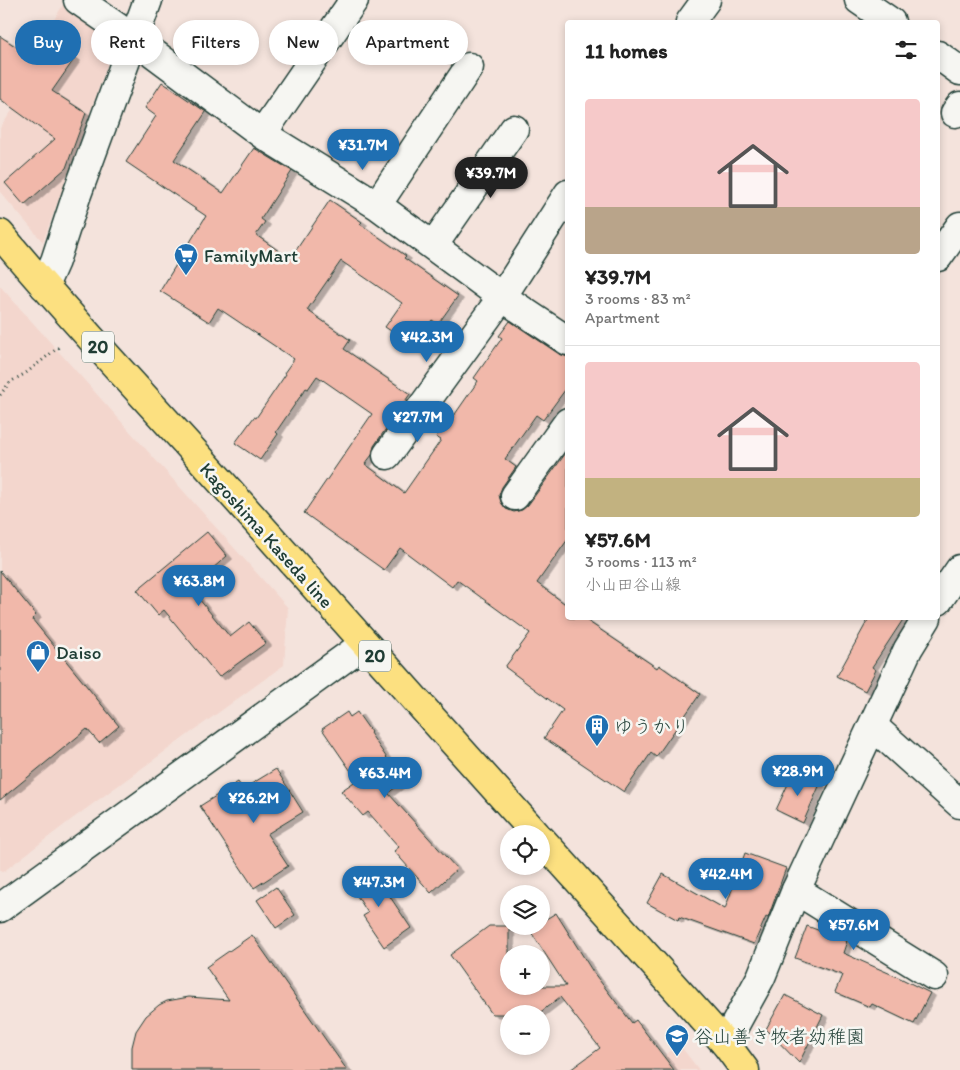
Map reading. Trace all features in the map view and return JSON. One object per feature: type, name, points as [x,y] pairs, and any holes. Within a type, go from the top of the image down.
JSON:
[{"type":"main road","name":"Kagoshima Kaseda line","points":[[0,234],[44,286],[528,825]]},
{"type":"main road","points":[[550,849],[725,1042],[745,1070]]},
{"type":"street","points":[[78,0],[107,20]]},
{"type":"street","points":[[140,20],[148,0]]},
{"type":"street","points":[[262,134],[354,0]]},
{"type":"street","points":[[691,20],[706,0]]},
{"type":"street","points":[[859,0],[888,20]]},
{"type":"street","points":[[940,56],[960,71]]},
{"type":"street","points":[[163,60],[262,134],[377,205],[502,297],[565,339]]},
{"type":"street","points":[[44,286],[55,262],[123,65]]},
{"type":"street","points":[[377,205],[469,67]]},
{"type":"street","points":[[433,246],[514,129]]},
{"type":"street","points":[[387,455],[502,297],[565,199]]},
{"type":"street","points":[[940,254],[960,226]]},
{"type":"street","points":[[515,496],[565,426]]},
{"type":"street","points":[[940,598],[960,569]]},
{"type":"street","points":[[725,1042],[761,977],[796,890],[908,649],[926,620]]},
{"type":"street","points":[[2,904],[364,644]]},
{"type":"street","points":[[873,726],[957,795]]},
{"type":"street","points":[[796,890],[934,976]]},
{"type":"path","points":[[0,395],[10,382],[26,373],[58,347]]},
{"type":"shaded area","points":[[66,0],[99,20],[91,20],[91,65],[107,65],[43,242],[0,192],[0,128],[44,65],[81,65],[81,20],[54,20]]},
{"type":"shaded area","points":[[0,286],[288,608],[284,665],[72,819],[3,872],[0,871]]},
{"type":"shaded area","name":"谷山善き牧者幼稚園","points":[[679,1044],[699,1070],[648,1070]]},
{"type":"building","points":[[0,36],[15,46],[15,65],[70,65],[52,91],[86,113],[66,168],[24,205],[5,183],[55,139],[0,99]]},
{"type":"building","points":[[162,82],[206,112],[174,160],[223,193],[254,148],[292,171],[261,219],[265,222],[256,235],[290,259],[330,200],[362,222],[360,224],[406,256],[404,258],[458,296],[438,324],[432,320],[413,346],[385,327],[402,303],[341,261],[307,310],[350,340],[344,349],[410,394],[374,446],[372,455],[365,464],[404,493],[441,440],[436,437],[451,416],[453,417],[478,381],[474,378],[502,338],[499,336],[510,321],[559,354],[565,356],[565,390],[543,420],[536,415],[505,459],[516,467],[502,487],[499,495],[501,502],[506,509],[514,512],[522,510],[528,505],[565,454],[565,543],[537,583],[565,604],[565,620],[586,620],[657,668],[659,665],[700,694],[656,757],[651,753],[624,792],[544,738],[563,710],[505,667],[530,633],[457,580],[452,587],[400,548],[384,570],[304,513],[372,414],[317,376],[308,389],[306,388],[276,432],[278,434],[260,460],[235,443],[254,417],[256,418],[294,359],[218,308],[209,322],[160,291],[206,216],[126,162],[156,116],[145,108]]},
{"type":"building","points":[[207,532],[227,556],[190,588],[230,637],[249,622],[266,643],[219,677],[164,610],[158,615],[137,590]]},
{"type":"building","name":"Daiso","points":[[0,571],[36,615],[32,619],[119,726],[99,743],[87,729],[0,800]]},
{"type":"building","points":[[868,620],[903,620],[872,667],[876,670],[865,691],[837,676]]},
{"type":"building","points":[[347,712],[350,717],[357,712],[403,782],[388,793],[457,869],[431,893],[394,851],[399,847],[368,812],[363,816],[341,791],[357,780],[322,729]]},
{"type":"building","points":[[276,769],[303,812],[267,834],[288,866],[254,888],[200,806],[238,782],[243,789]]},
{"type":"building","points":[[794,771],[820,784],[803,823],[776,810]]},
{"type":"building","points":[[745,853],[786,868],[768,918],[766,917],[754,944],[679,917],[678,920],[647,903],[663,874],[725,909]]},
{"type":"building","points":[[370,867],[411,928],[384,947],[363,916],[368,913],[348,882]]},
{"type":"building","points":[[276,887],[295,915],[276,928],[257,900]]},
{"type":"building","points":[[556,913],[593,972],[632,1023],[636,1020],[674,1070],[570,1070],[600,1048],[560,997],[550,1005],[500,1005],[500,1014],[492,1014],[450,955],[489,926],[500,926],[500,935],[509,935],[509,945],[500,945],[500,995],[550,995],[550,986],[566,986],[550,961],[550,945],[539,945],[533,935],[550,935],[550,917]]},
{"type":"building","points":[[807,926],[847,941],[843,953],[930,993],[914,1024],[872,1004],[870,1007],[835,992],[842,975],[795,958]]},
{"type":"building","points":[[252,935],[347,1070],[132,1070],[132,1047],[136,1031],[146,1016],[159,1005],[167,1001],[189,997],[229,1000],[206,967]]},
{"type":"building","points":[[785,995],[823,1015],[799,1063],[766,1029]]},
{"type":"place","name":"FamilyMart","points":[[186,276]]},
{"type":"place","name":"Daiso","points":[[38,673]]},
{"type":"place","name":"ゆうかり","points":[[597,747]]},
{"type":"place","name":"谷山善き牧者幼稚園","points":[[677,1057]]}]
